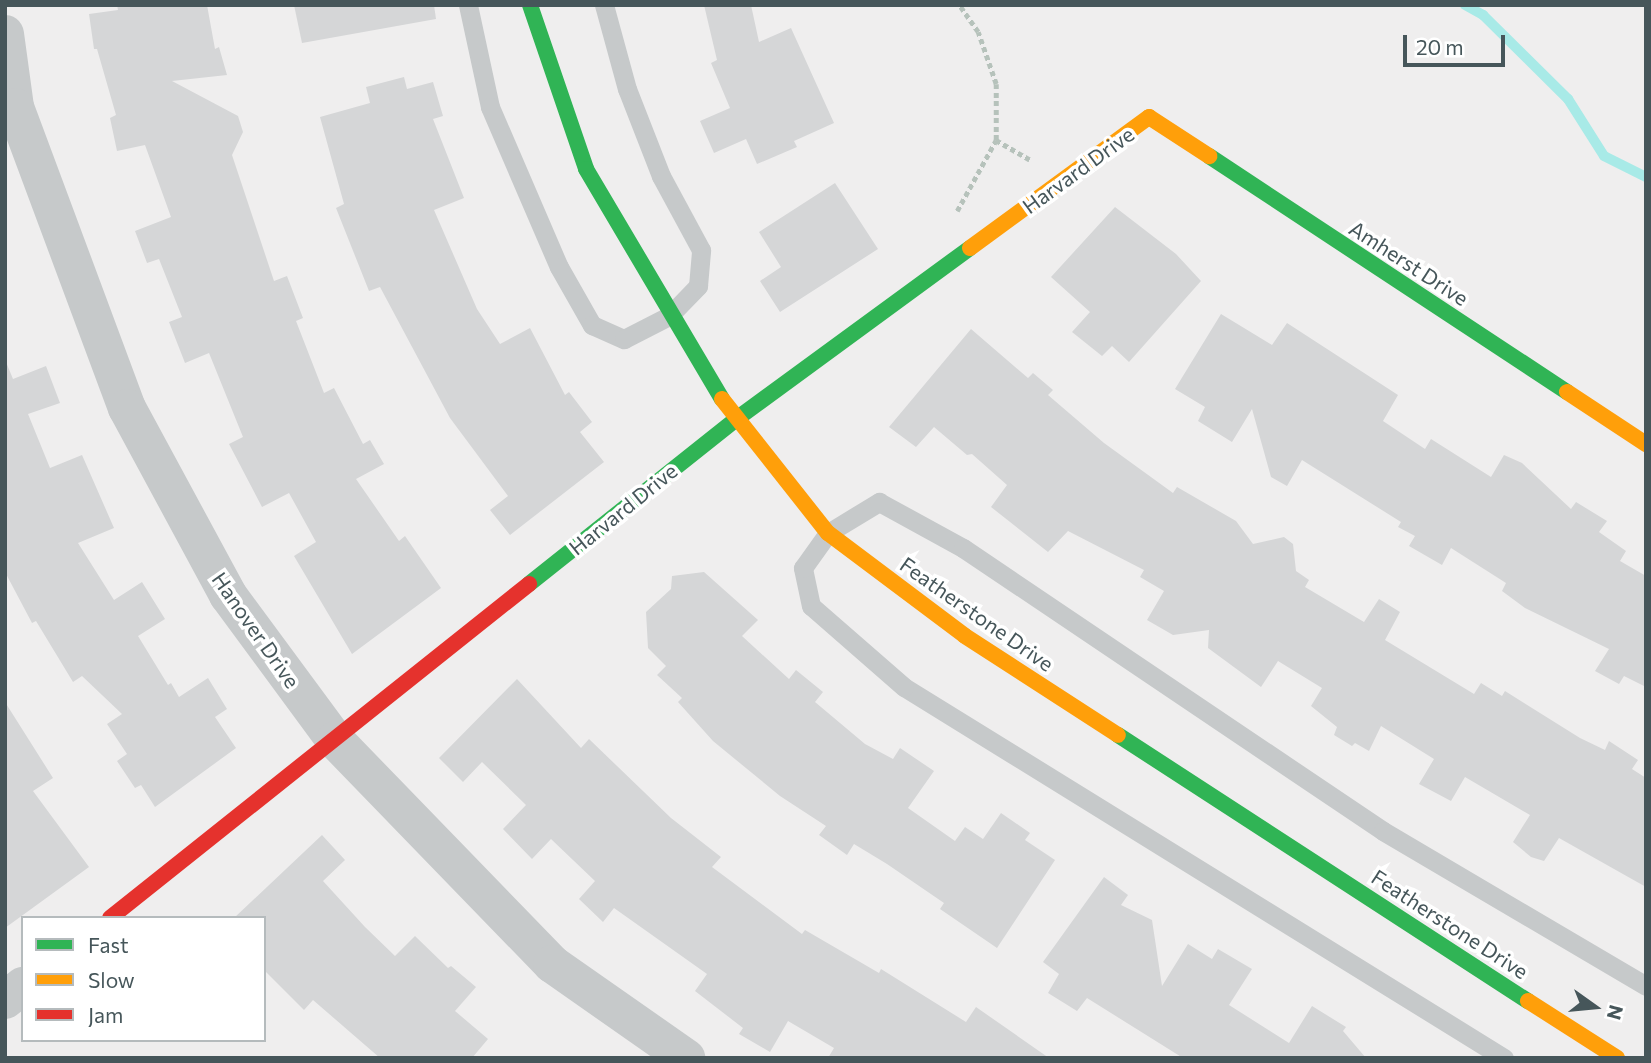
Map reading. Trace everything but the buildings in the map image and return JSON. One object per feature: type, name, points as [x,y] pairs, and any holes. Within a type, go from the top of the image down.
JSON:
[{"type":"street","name":"Featherstone Drive","points":[[530,5],[586,169],[669,316],[735,420],[828,533],[965,636],[1617,1058]]},
{"type":"street","name":"Hanover Drive","points":[[5,34],[15,107],[127,408],[228,595],[335,740],[552,964],[686,1058]]},
{"type":"street","name":"Harvard Drive","points":[[113,916],[735,420],[1150,117]]},
{"type":"street","name":"Amherst Drive","points":[[1150,117],[1646,444]]},
{"type":"street","points":[[5,1000],[21,988]]},
{"type":"lane","points":[[468,5],[490,107],[559,267],[592,325],[624,339],[669,316],[698,286],[701,250],[661,176],[627,89],[604,5]]},
{"type":"lane","points":[[1504,1058],[904,687],[811,606],[803,568],[828,533],[879,502],[963,548],[1383,831],[1646,986]]},
{"type":"lane","points":[[1580,1058],[1595,1042]]},
{"type":"path","points":[[953,218],[996,140],[996,84],[978,32],[959,5]]},
{"type":"path","points":[[996,140],[1030,160]]},
{"type":"waterway","points":[[1465,5],[1483,15],[1568,99],[1604,156],[1646,177]]},
{"type":"traffic: fast","points":[[530,5],[586,169],[722,399]]},
{"type":"traffic: fast","points":[[1209,156],[1567,392]]},
{"type":"traffic: fast","points":[[529,584],[735,420],[970,248]]},
{"type":"traffic: fast","points":[[1118,735],[1528,1001]]},
{"type":"traffic: slow","points":[[970,248],[1149,117],[1209,156]]},
{"type":"traffic: slow","points":[[1567,392],[1646,444]]},
{"type":"traffic: slow","points":[[722,399],[828,533],[965,636],[1118,735]]},
{"type":"traffic: slow","points":[[1528,1001],[1617,1058]]},
{"type":"traffic: jam","points":[[113,916],[529,584]]}]
